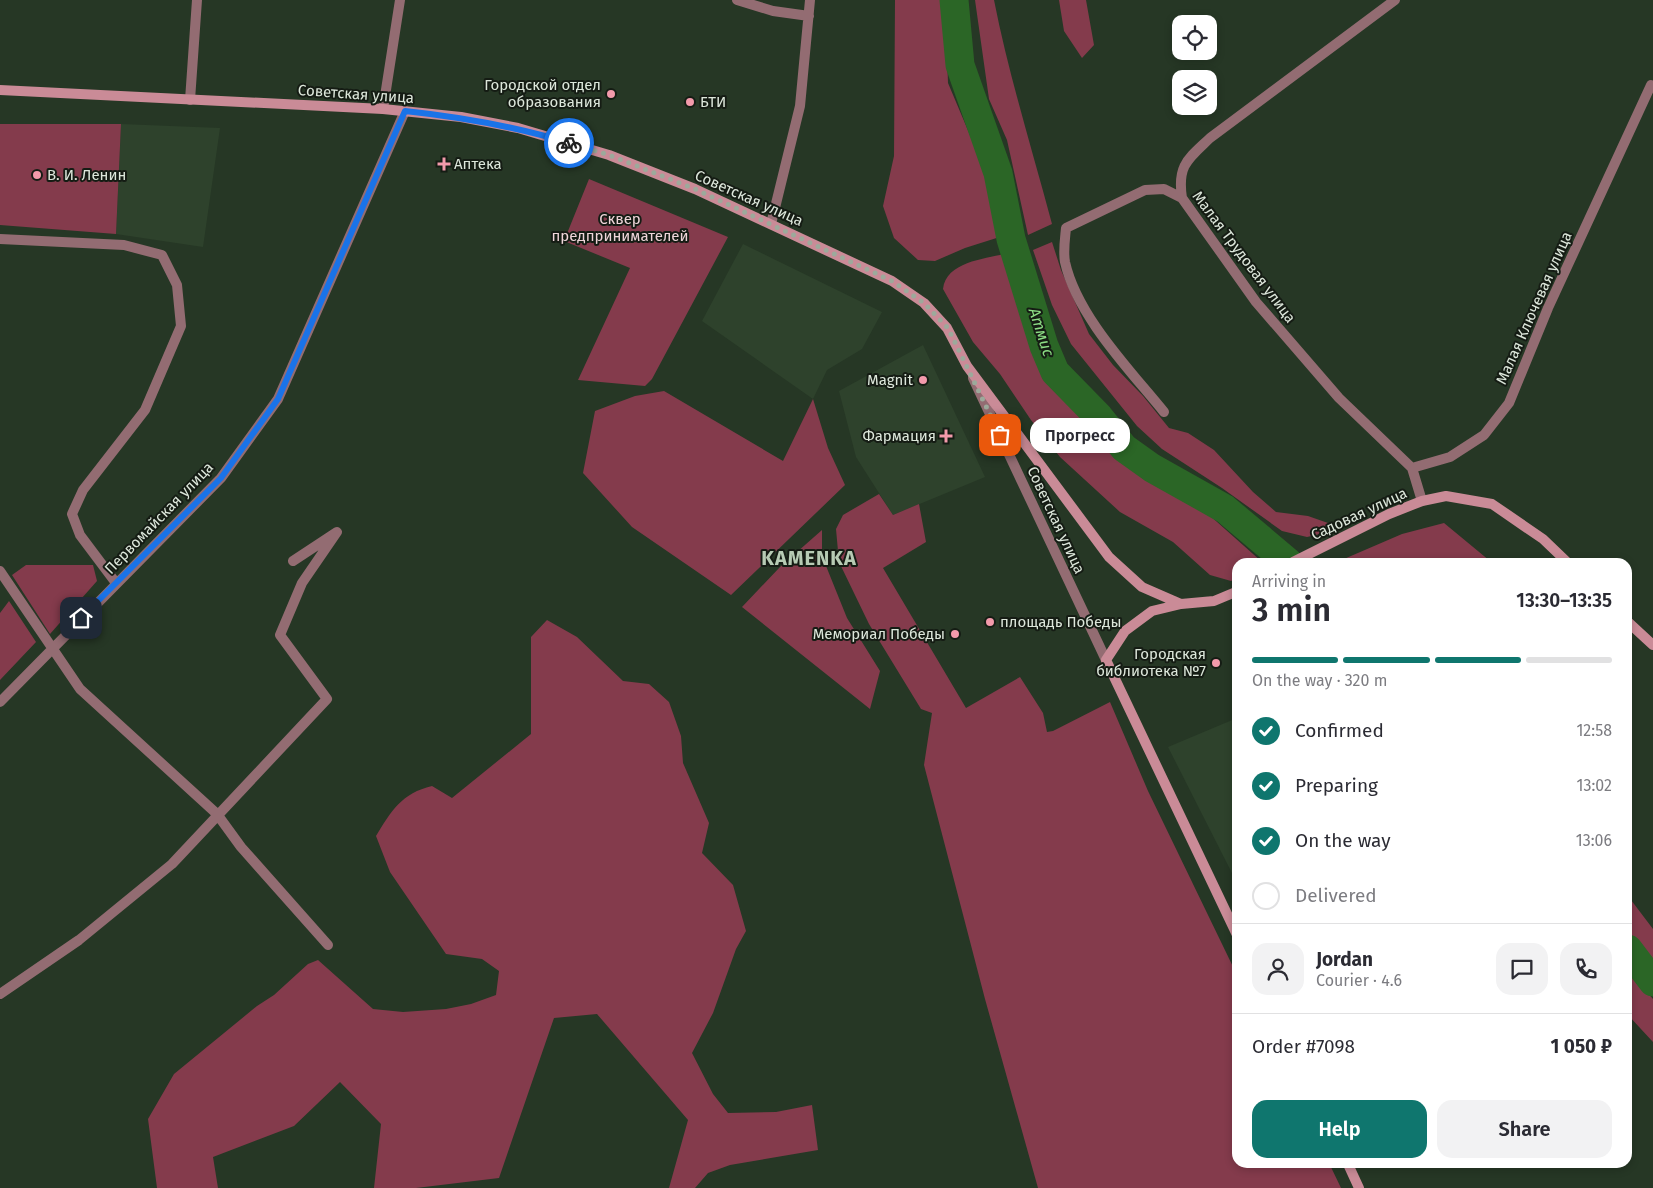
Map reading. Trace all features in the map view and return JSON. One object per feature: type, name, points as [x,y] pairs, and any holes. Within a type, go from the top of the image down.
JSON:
[{"type":"main road","name":"Советская улица","points":[[0,90],[383,109],[460,117],[518,128],[609,155],[695,189],[892,281],[924,303],[948,328],[967,366],[1109,557],[1142,587],[1181,604]]},
{"type":"main road","name":"Садовая улица","points":[[1302,558],[1389,514],[1422,501],[1446,496],[1492,504],[1543,539],[1562,558]]},
{"type":"main road","points":[[1106,660],[1125,631],[1152,612],[1181,604],[1214,601],[1232,594]]},
{"type":"main road","points":[[1632,626],[1653,645]]},
{"type":"main road","name":"Советская улица","points":[[1106,660],[1232,924]]},
{"type":"main road","points":[[1350,1168],[1359,1188]]},
{"type":"street","points":[[190,100],[197,0]]},
{"type":"street","points":[[383,109],[400,0]]},
{"type":"street","points":[[737,0],[773,11],[809,16]]},
{"type":"street","points":[[771,224],[800,106],[810,0]]},
{"type":"street","points":[[1182,198],[1179,179],[1187,159],[1210,138],[1395,0]]},
{"type":"street","name":"Малая Ключевая улица","points":[[1412,468],[1450,457],[1484,435],[1509,403],[1548,308],[1651,85]]},
{"type":"street","name":"Первомайская улица","points":[[0,702],[221,478],[278,399],[405,111]]},
{"type":"street","name":"Малая Трудовая улица","points":[[1164,412],[1108,343],[1075,291],[1065,261],[1066,228],[1145,190],[1164,189],[1182,198],[1269,317],[1339,398],[1412,468]]},
{"type":"street","points":[[0,239],[124,245],[162,255],[177,285],[181,326],[145,410],[83,490],[72,514],[80,535],[116,583]]},
{"type":"street","name":"Советская улица","points":[[967,366],[1106,660]]},
{"type":"street","points":[[1412,468],[1422,501]]},
{"type":"street","points":[[0,994],[79,940],[172,864],[327,699],[280,635],[302,583],[337,532],[293,561]]},
{"type":"street","points":[[0,571],[80,689],[217,814],[241,847],[328,945]]},
{"type":"shaded area","points":[[121,124],[220,128],[203,247],[116,234]]},
{"type":"shaded area","points":[[743,244],[882,312],[862,349],[827,370],[813,399],[702,321]]},
{"type":"shaded area","points":[[923,345],[985,477],[893,515],[856,457],[839,391]]},
{"type":"shaded area","points":[[1232,720],[1232,873],[1168,747]]},
{"type":"green space","points":[[895,0],[945,0],[948,83],[999,204],[1006,235],[965,248],[935,261],[918,260],[894,238],[883,206],[894,156]]},
{"type":"green space","points":[[975,0],[994,0],[1014,84],[1052,224],[1028,235],[1007,140],[989,99]]},
{"type":"green space","points":[[1059,0],[1086,0],[1094,45],[1082,58],[1064,31]]},
{"type":"green space","points":[[0,124],[121,124],[116,234],[0,225]]},
{"type":"green space","name":"Сквер предпринимателей","points":[[589,179],[728,237],[652,379],[645,386],[578,380],[630,268],[564,241]]},
{"type":"green space","points":[[1052,242],[1061,270],[1089,334],[1113,365],[1143,396],[1169,428],[1188,433],[1214,450],[1253,492],[1276,512],[1308,516],[1328,523],[1324,533],[1307,537],[1282,531],[1222,488],[1162,449],[1137,426],[1071,344],[1052,305],[1033,250]]},
{"type":"green space","points":[[1004,254],[1017,285],[1033,348],[1053,385],[1095,426],[1116,454],[1142,478],[1207,513],[1258,558],[1232,558],[1232,580],[1210,575],[1173,542],[1120,512],[1060,457],[1031,420],[1000,374],[973,342],[943,289],[946,280],[958,267],[977,260]]},
{"type":"green space","points":[[664,391],[783,461],[813,399],[828,448],[845,485],[731,595],[632,527],[583,473],[595,411],[635,396]]},
{"type":"green space","points":[[879,494],[893,515],[919,504],[926,542],[883,568],[966,708],[1020,677],[1043,713],[1047,732],[1053,731],[1110,702],[1148,791],[1232,965],[1232,1168],[1331,1168],[1341,1188],[1038,1188],[985,999],[924,765],[932,713],[921,709],[869,624],[839,562],[836,529],[843,515]]},
{"type":"green space","points":[[1444,523],[1486,558],[1346,558],[1402,534]]},
{"type":"green space","points":[[822,530],[822,556],[847,618],[880,671],[870,709],[742,607],[780,567]]},
{"type":"green space","points":[[26,565],[93,565],[97,581],[50,634],[12,575]]},
{"type":"green space","points":[[9,601],[36,642],[0,680],[0,613]]},
{"type":"green space","points":[[547,620],[577,637],[623,681],[649,684],[669,702],[681,736],[683,763],[709,823],[702,853],[733,885],[746,931],[736,949],[713,1013],[692,1053],[713,1094],[728,1113],[776,1112],[812,1105],[818,1150],[730,1165],[708,1173],[695,1188],[669,1188],[688,1120],[597,1014],[554,1018],[499,1178],[416,1188],[374,1188],[381,1124],[340,1082],[294,1126],[213,1157],[218,1188],[157,1188],[148,1119],[174,1074],[257,1006],[274,995],[308,964],[318,960],[373,1009],[403,1012],[446,1009],[471,1004],[496,995],[499,971],[482,959],[446,954],[390,872],[376,836],[392,811],[405,798],[432,786],[452,798],[531,734],[531,637]]},
{"type":"green space","points":[[1632,901],[1653,929],[1653,966],[1632,944]]},
{"type":"green space","points":[[1632,975],[1653,999],[1653,1042],[1632,1019]]},
{"type":"waterway","name":"Атмис","points":[[954,0],[960,65],[998,173],[1011,239],[1044,346],[1055,372],[1099,417],[1124,448],[1152,468],[1225,509],[1283,558]]},
{"type":"waterway","name":"Атмис","points":[[1632,954],[1653,982]]},
{"type":"way so far","points":[[569,143],[609,155],[695,189],[892,281],[924,303],[948,328],[1000,435]]},
{"type":"place","name":"Городской отдел образования","points":[[611,94]]},
{"type":"place","name":"БТИ","points":[[690,102]]},
{"type":"place","name":"Аптека","points":[[444,164]]},
{"type":"place","name":"В. И. Ленин","points":[[37,175]]},
{"type":"place","name":"Magnit","points":[[923,380]]},
{"type":"place","name":"Прогресс","points":[[1000,435]]},
{"type":"place","name":"Фармация","points":[[946,436]]},
{"type":"place","name":"площадь Победы","points":[[990,622]]},
{"type":"place","name":"Мемориал Победы","points":[[955,634]]},
{"type":"place","name":"Городская библиотека №7","points":[[1216,663]]},
{"type":"district","name":"KAMENKA","points":[[809,558]]},
{"type":"route","points":[[81,618],[221,478],[278,399],[405,111],[460,117],[518,128],[569,143]]}]
